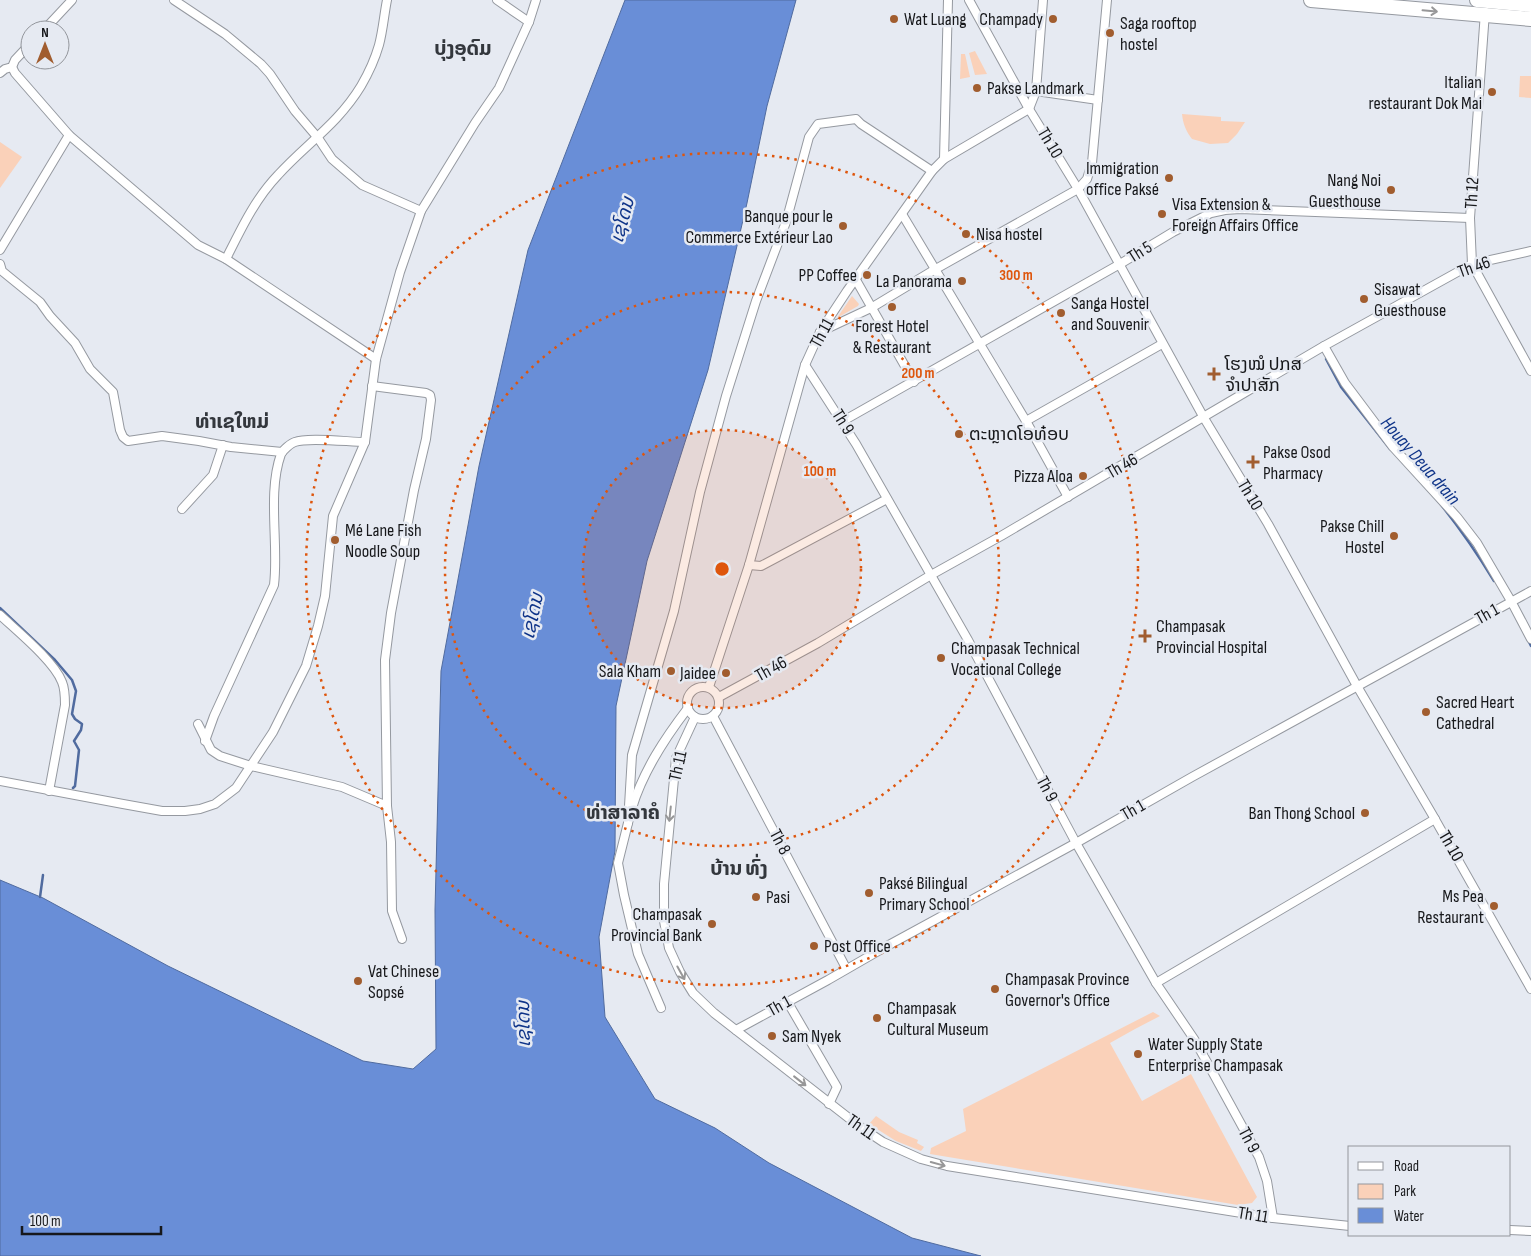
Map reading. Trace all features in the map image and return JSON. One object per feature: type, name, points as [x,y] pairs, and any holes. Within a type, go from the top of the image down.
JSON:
[{"type":"highway","points":[[1311,0],[1531,19]]},
{"type":"highway","points":[[1483,0],[1531,5]]},
{"type":"street","points":[[53,20],[72,0]]},
{"type":"street","points":[[174,0],[225,34],[261,64],[332,159],[362,185],[421,211]]},
{"type":"street","points":[[226,258],[262,194],[278,174],[318,138],[344,110],[361,86],[379,44],[387,0]]},
{"type":"street","points":[[497,0],[530,22]]},
{"type":"street","points":[[0,781],[162,810],[185,812],[215,804],[236,788],[272,732],[306,666],[325,596],[333,516],[365,442],[376,359],[400,272],[421,211],[475,123],[499,88],[530,22],[536,0]]},
{"type":"street","points":[[944,159],[948,0]]},
{"type":"street","name":"Th 10","points":[[969,0],[1029,109],[1078,189],[1204,418],[1268,524],[1357,686],[1436,819],[1531,989]]},
{"type":"street","points":[[1029,109],[1036,92],[1043,0]]},
{"type":"street","points":[[820,332],[871,308],[934,270],[1078,189],[1087,179],[1092,163],[1107,0]]},
{"type":"street","name":"Th 12","points":[[1483,0],[1485,16],[1470,218],[1472,264],[1531,371]]},
{"type":"street","points":[[20,54],[14,60],[12,67],[15,73],[69,135],[198,245],[226,258],[376,359]]},
{"type":"street","points":[[0,73],[12,67]]},
{"type":"street","points":[[1036,92],[1098,100]]},
{"type":"street","name":"Th 11","points":[[709,687],[749,565],[805,365],[820,332],[932,171],[944,159],[1029,109]]},
{"type":"street","points":[[628,823],[632,756],[674,611],[700,492],[729,386],[756,301],[786,222],[809,138],[818,124],[856,119],[932,171]]},
{"type":"street","points":[[0,250],[69,135]]},
{"type":"street","name":"Th 5","points":[[843,421],[1173,232],[1212,213],[1225,210],[1240,210],[1470,218]]},
{"type":"street","points":[[902,214],[1026,421],[1068,497]]},
{"type":"street","name":"Th 46","points":[[719,698],[818,643],[1324,346],[1472,264],[1531,251]]},
{"type":"street","points":[[1,269],[40,302],[75,343],[90,368],[113,392],[120,430],[123,437],[128,441],[159,436],[282,452]]},
{"type":"street","points":[[856,280],[914,382]]},
{"type":"street","points":[[1026,421],[1162,344]]},
{"type":"street","points":[[1324,346],[1345,383],[1393,447],[1457,517],[1477,543],[1531,638]]},
{"type":"street","name":"Th 9","points":[[805,365],[843,421],[968,640],[1076,843],[1156,983],[1194,1039],[1259,1157],[1267,1181],[1273,1218]]},
{"type":"street","points":[[372,386],[426,393],[430,395],[431,400],[426,439],[414,490],[391,613],[386,651],[386,806],[391,842],[392,911],[402,939]]},
{"type":"street","points":[[206,741],[214,716],[274,585],[276,568],[274,548],[276,482],[282,452],[295,442],[311,440],[365,442]]},
{"type":"street","points":[[182,509],[213,474],[223,445]]},
{"type":"street","points":[[749,565],[761,566],[887,499]]},
{"type":"street","name":"Th 1","points":[[736,1030],[1531,591]]},
{"type":"street","points":[[0,615],[54,668],[62,681],[65,705],[49,791]]},
{"type":"street","points":[[698,687],[709,687],[715,691],[719,698],[720,706],[713,716],[706,719],[695,717],[688,708],[687,702],[691,692],[698,687]]},
{"type":"street","points":[[661,1008],[638,954],[618,863],[636,793],[664,739],[688,708]]},
{"type":"street","name":"Th 8","points":[[713,716],[846,968]]},
{"type":"street","name":"Th 11","points":[[695,717],[676,758],[664,884],[664,921],[669,948],[680,972],[693,993],[714,1013],[829,1104],[883,1142],[921,1159],[947,1166],[1273,1218],[1348,1226]]},
{"type":"street","points":[[198,724],[211,750],[220,756],[251,766],[342,787],[386,806]]},
{"type":"street","points":[[1156,983],[1436,819]]},
{"type":"street","points":[[787,1001],[837,1087],[829,1104]]},
{"type":"street","points":[[1511,1230],[1531,1231]]},
{"type":"green space","points":[[975,51],[987,74],[975,75],[969,53]]},
{"type":"green space","points":[[961,54],[965,54],[970,77],[960,79]]},
{"type":"green space","points":[[1520,76],[1531,76],[1531,98],[1519,97]]},
{"type":"green space","points":[[1182,114],[1221,117],[1221,121],[1245,122],[1228,143],[1210,144],[1192,139],[1185,127]]},
{"type":"green space","points":[[0,142],[22,157],[0,188]]},
{"type":"green space","points":[[852,296],[859,304],[858,306],[837,318]]},
{"type":"green space","points":[[1153,1012],[1160,1016],[1110,1043],[1142,1101],[1191,1074],[1257,1197],[1252,1203],[1238,1205],[930,1154],[931,1148],[966,1131],[963,1109]]},
{"type":"green space","points":[[876,1116],[899,1132],[918,1140],[917,1143],[924,1147],[921,1151],[896,1141],[869,1124]]},
{"type":"water","name":"ເຊໂດນ","points":[[625,0],[796,0],[767,106],[747,203],[708,370],[647,561],[616,706],[615,851],[599,937],[605,1017],[655,1099],[715,1128],[769,1163],[912,1238],[981,1256],[0,1256],[0,880],[43,898],[168,966],[363,1061],[413,1069],[436,1049],[435,910],[441,671],[479,466],[528,250]]},
{"type":"waterway","name":"Houay Deua drain","points":[[1326,359],[1341,387],[1390,449]]},
{"type":"waterway","name":"Houay Deua drain","points":[[1438,501],[1468,540],[1494,581]]},
{"type":"waterway","points":[[0,608],[55,660],[72,680],[76,691],[72,714],[82,724],[81,730],[74,741],[79,750],[75,786],[73,788]]},
{"type":"waterway","name":"Houay Deua drain","points":[[1528,640],[1531,646]]},
{"type":"waterway","points":[[40,897],[43,875]]},
{"type":"place","name":"Wat Luang","points":[[894,19]]},
{"type":"place","name":"Champady","points":[[1053,19]]},
{"type":"place","name":"Saga rooftop hostel","points":[[1110,33]]},
{"type":"place","name":"Pakse Landmark","points":[[977,88]]},
{"type":"place","name":"Italian restaurant Dok Mai","points":[[1492,92]]},
{"type":"place","name":"Immigration office Paksé","points":[[1169,178]]},
{"type":"place","name":"Nang Noi Guesthouse","points":[[1391,190]]},
{"type":"place","name":"Visa Extension & Foreign Affairs Office","points":[[1162,214]]},
{"type":"place","name":"Banque pour le Commerce Extérieur Lao","points":[[843,226]]},
{"type":"place","name":"Nisa hostel","points":[[966,234]]},
{"type":"place","name":"PP Coffee","points":[[867,275]]},
{"type":"place","name":"La Panorama","points":[[962,281]]},
{"type":"place","name":"Sisawat Guesthouse","points":[[1364,299]]},
{"type":"place","name":"Forest Hotel & Restaurant","points":[[892,307]]},
{"type":"place","name":"Sanga Hostel and Souvenir","points":[[1061,313]]},
{"type":"place","name":"ໂຮງໝໍ ປກສ ຈຳປາສັກ","points":[[1214,374]]},
{"type":"place","name":"ຕະຫຼາດໂອທ໋ອບ","points":[[959,434]]},
{"type":"place","name":"Pakse Osod Pharmacy","points":[[1253,462]]},
{"type":"place","name":"Pizza Aloa","points":[[1083,476]]},
{"type":"place","name":"Pakse Chill Hostel","points":[[1394,536]]},
{"type":"place","name":"Mé Lane Fish Noodle Soup","points":[[335,540]]},
{"type":"place","name":"Champasak Provincial Hospital","points":[[1145,636]]},
{"type":"place","name":"Champasak Technical Vocational College","points":[[941,658]]},
{"type":"place","name":"Sala Kham","points":[[671,671]]},
{"type":"place","name":"Jaidee","points":[[726,673]]},
{"type":"place","name":"Sacred Heart Cathedral","points":[[1426,712]]},
{"type":"place","name":"Ban Thong School","points":[[1365,813]]},
{"type":"place","name":"Paksé Bilingual Primary School","points":[[869,893]]},
{"type":"place","name":"Pasi","points":[[756,897]]},
{"type":"place","name":"Ms Pea Restaurant","points":[[1494,906]]},
{"type":"place","name":"Champasak Provincial Bank","points":[[712,924]]},
{"type":"place","name":"Post Office","points":[[814,946]]},
{"type":"place","name":"Vat Chinese Sopsé","points":[[358,981]]},
{"type":"place","name":"Champasak Province Governor's Office","points":[[995,989]]},
{"type":"place","name":"Champasak Cultural Museum","points":[[877,1018]]},
{"type":"place","name":"Sam Nyek","points":[[772,1036]]},
{"type":"place","name":"Water Supply State Enterprise Champasak","points":[[1138,1054]]},
{"type":"district","name":"ບຸ່ງອຸດົມ","points":[[463,49]]},
{"type":"district","name":"ທ່າເຊໃຫມ່","points":[[232,422]]},
{"type":"district","name":"ທ່າສາລາຄໍ","points":[[623,813]]},
{"type":"district","name":"ບ້ານ ທົ່ງ","points":[[739,869]]}]
